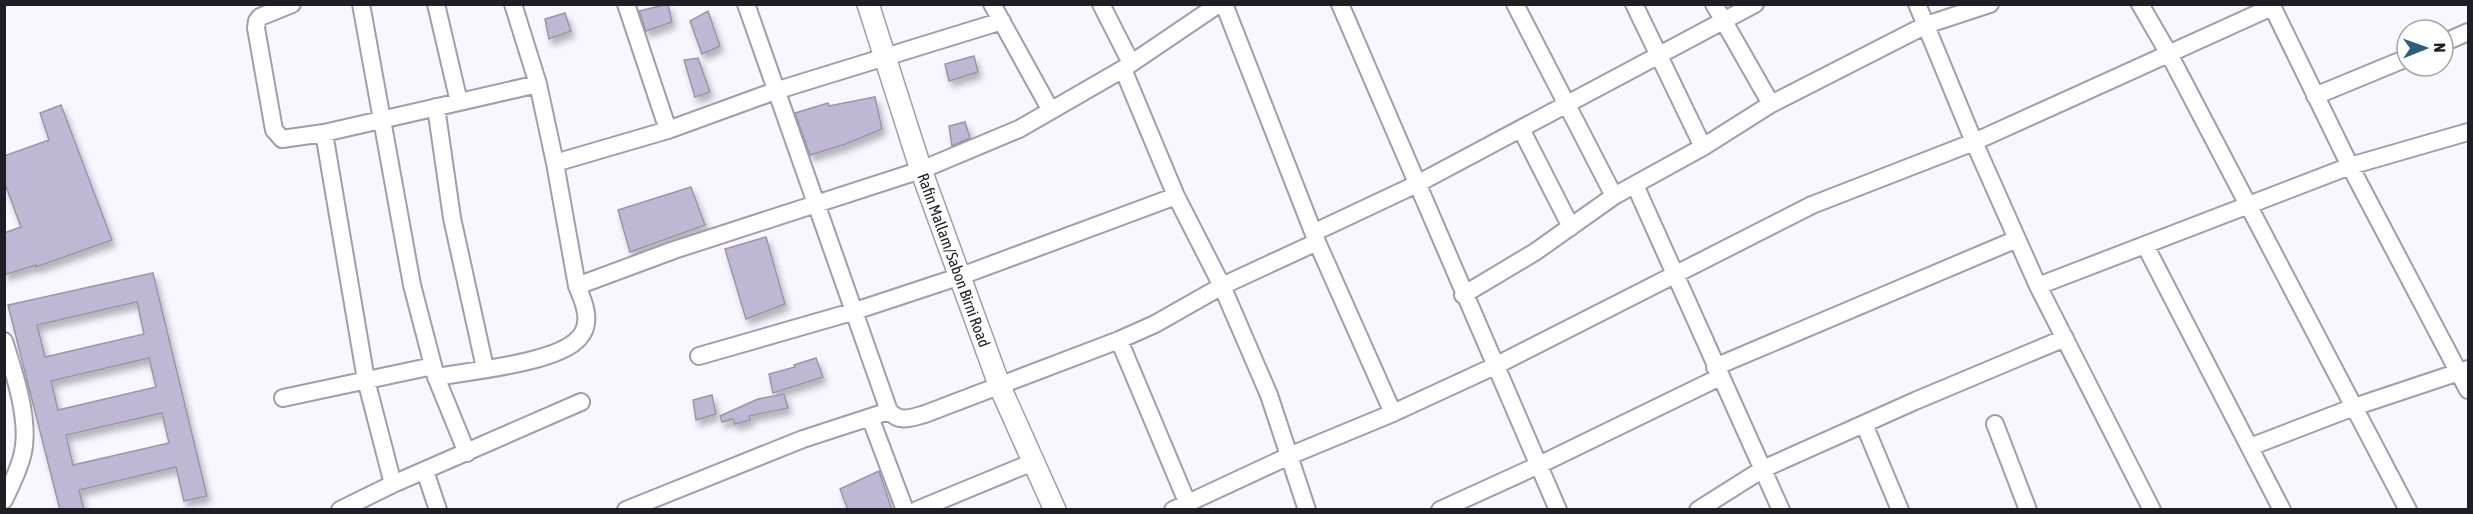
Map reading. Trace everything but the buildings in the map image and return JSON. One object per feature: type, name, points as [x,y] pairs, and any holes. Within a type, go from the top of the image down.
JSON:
[{"type":"street","points":[[292,4],[269,12],[257,21],[256,28],[274,130],[282,138],[324,133],[538,84]]},
{"type":"street","points":[[362,4],[412,285],[434,372],[466,453]]},
{"type":"street","points":[[436,4],[459,102]]},
{"type":"street","points":[[283,398],[366,380],[485,368],[562,351],[580,338],[586,320],[585,303],[577,286],[555,162],[538,84],[513,4]]},
{"type":"street","points":[[627,4],[668,130]]},
{"type":"street","points":[[746,4],[775,91],[818,204],[852,312],[889,411],[896,418],[906,420],[1000,387],[1155,324],[1222,286],[1755,4]]},
{"type":"street","name":"Rafin Mallam/Sabon Birni Road","points":[[868,4],[921,170],[1000,387],[1054,510]]},
{"type":"street","points":[[992,4],[1050,109]]},
{"type":"street","points":[[1101,4],[1176,196],[1222,286],[1269,395],[1306,510]]},
{"type":"street","points":[[577,286],[674,250],[921,170],[1019,129],[1127,66],[1219,4]]},
{"type":"street","points":[[1224,4],[1316,237],[1393,412]]},
{"type":"street","points":[[1340,4],[1463,295],[1497,366],[1558,510]]},
{"type":"street","points":[[1515,4],[1614,196]]},
{"type":"street","points":[[1634,4],[1703,147]]},
{"type":"street","points":[[1714,4],[1771,104]]},
{"type":"street","points":[[1917,4],[1974,142],[2038,286],[2152,510]]},
{"type":"street","points":[[1463,295],[1535,252],[1614,196],[1703,147],[1771,104],[1926,25],[1990,4]]},
{"type":"street","points":[[2140,4],[2169,54],[2408,510]]},
{"type":"street","points":[[1119,340],[1180,506],[1497,366],[1812,205],[1974,142],[2276,7],[2315,96],[2350,166],[2464,370],[2469,390]]},
{"type":"street","points":[[555,162],[668,130],[775,91],[1002,21]]},
{"type":"street","points":[[2455,38],[2469,32]]},
{"type":"street","points":[[2315,96],[2395,63]]},
{"type":"street","points":[[436,107],[452,218],[485,368]]},
{"type":"street","points":[[1521,129],[1571,227]]},
{"type":"street","points":[[324,133],[366,380],[393,483]]},
{"type":"street","points":[[2038,286],[2350,166],[2468,134]]},
{"type":"street","points":[[1635,185],[1781,510]]},
{"type":"street","points":[[699,356],[852,312],[961,276],[1176,196]]},
{"type":"street","points":[[1440,510],[1539,465],[1718,372],[2017,239]]},
{"type":"street","points":[[2145,245],[2282,510]]},
{"type":"street","points":[[1698,510],[1763,469],[2065,338]]},
{"type":"street","points":[[4,341],[13,368],[25,430],[23,453],[4,500]]},
{"type":"street","points":[[2250,447],[2354,407],[2464,370]]},
{"type":"street","points":[[340,510],[393,483],[581,402]]},
{"type":"street","points":[[626,510],[658,504],[803,439],[889,411]]},
{"type":"street","points":[[870,417],[904,510]]},
{"type":"street","points":[[1864,424],[1900,510]]},
{"type":"street","points":[[1995,424],[2028,510]]},
{"type":"street","points":[[917,510],[1034,462]]},
{"type":"street","points":[[425,471],[438,510]]}]
